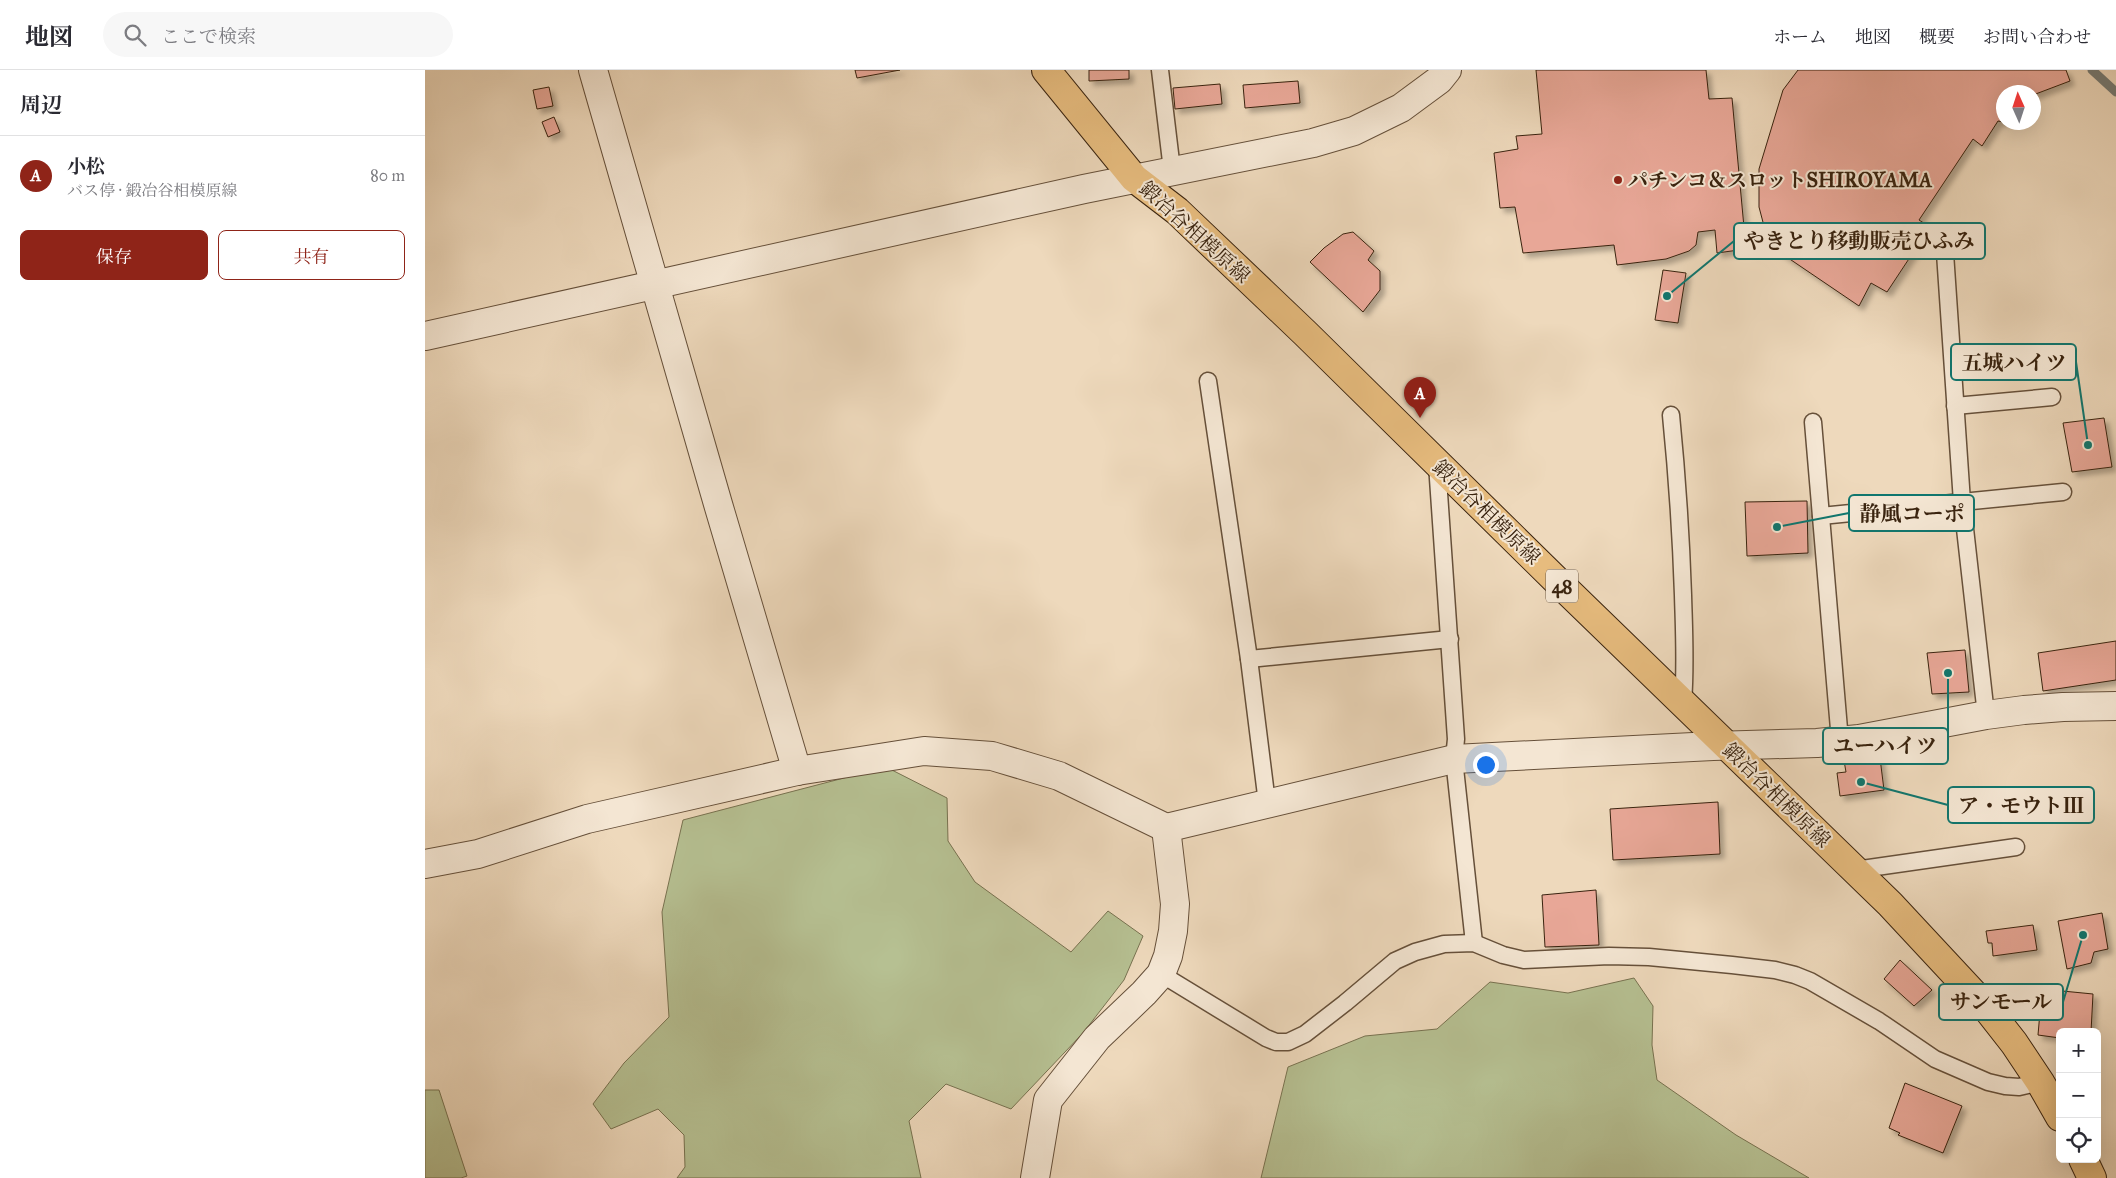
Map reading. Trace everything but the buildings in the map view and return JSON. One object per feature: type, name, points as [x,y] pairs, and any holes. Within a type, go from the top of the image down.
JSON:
[{"type":"main road","name":"鍛冶谷相模原線","points":[[1046,70],[1134,178],[1177,211],[1305,333],[1437,464],[1890,904],[1985,1006],[2014,1043],[2056,1110]]},
{"type":"main road","points":[[2085,1163],[2092,1178]]},
{"type":"street","points":[[593,70],[797,771]]},
{"type":"street","points":[[425,336],[1134,178],[1313,143],[1354,131],[1401,108],[1439,80],[1447,70]]},
{"type":"street","points":[[425,864],[478,854],[587,819],[797,771],[924,750],[992,756],[1059,776],[1166,828],[1454,759],[1840,741],[1986,715],[2063,707],[2116,706]]},
{"type":"street","points":[[1035,1178],[1048,1100],[1097,1038],[1161,974],[1173,931],[1175,904],[1166,828]]},
{"type":"lane","points":[[1160,70],[1172,170]]},
{"type":"lane","points":[[1945,253],[1962,502],[1986,715]]},
{"type":"lane","points":[[1208,381],[1249,659],[1267,803]]},
{"type":"lane","points":[[1955,406],[2052,397]]},
{"type":"lane","points":[[1671,415],[1679,492],[1682,562],[1685,672],[1683,702]]},
{"type":"lane","points":[[1813,422],[1840,741]]},
{"type":"lane","points":[[1437,464],[1456,739],[1454,759],[1474,944]]},
{"type":"lane","points":[[1821,516],[2063,492]]},
{"type":"lane","points":[[1249,659],[1450,639]]},
{"type":"lane","points":[[1855,870],[2016,847]]},
{"type":"lane","points":[[1161,974],[1266,1038],[1276,1042],[1288,1042],[1305,1034],[1345,1004],[1395,961],[1415,952],[1444,944],[1474,944],[1503,955],[1524,960],[1609,956],[1649,957],[1775,970],[1810,981],[1879,1021],[1935,1059],[1988,1082],[2019,1087],[2040,1082]]},
{"type":"green space","points":[[886,767],[947,798],[948,841],[975,882],[1071,952],[1108,911],[1143,936],[1124,980],[1083,1033],[1011,1109],[946,1084],[909,1121],[921,1178],[677,1178],[685,1167],[684,1135],[658,1109],[611,1129],[593,1104],[624,1063],[669,1017],[662,912],[683,820]]},
{"type":"green space","points":[[1634,978],[1653,1006],[1652,1045],[1657,1080],[1736,1135],[1809,1178],[1261,1178],[1288,1067],[1365,1036],[1437,1029],[1490,982],[1568,993]]},
{"type":"green space","points":[[425,1090],[439,1090],[467,1176],[461,1178],[425,1178]]},
{"type":"waterway","points":[[2092,70],[2116,92]]},
{"type":"place","name":"パチンコ＆スロットSHIROYAMA","points":[[1618,180]]},
{"type":"place","name":"やきとり移動販売ひふみ","points":[[1667,296]]},
{"type":"place","name":"小松","points":[[1420,418]]},
{"type":"place","name":"五城ハイツ","points":[[2088,445]]},
{"type":"place","name":"静風コーポ","points":[[1777,527]]},
{"type":"place","name":"ユーハイツ","points":[[1948,673]]},
{"type":"place","name":"ア・モウトⅢ","points":[[1861,782]]},
{"type":"place","name":"サンモール","points":[[2083,935]]}]
